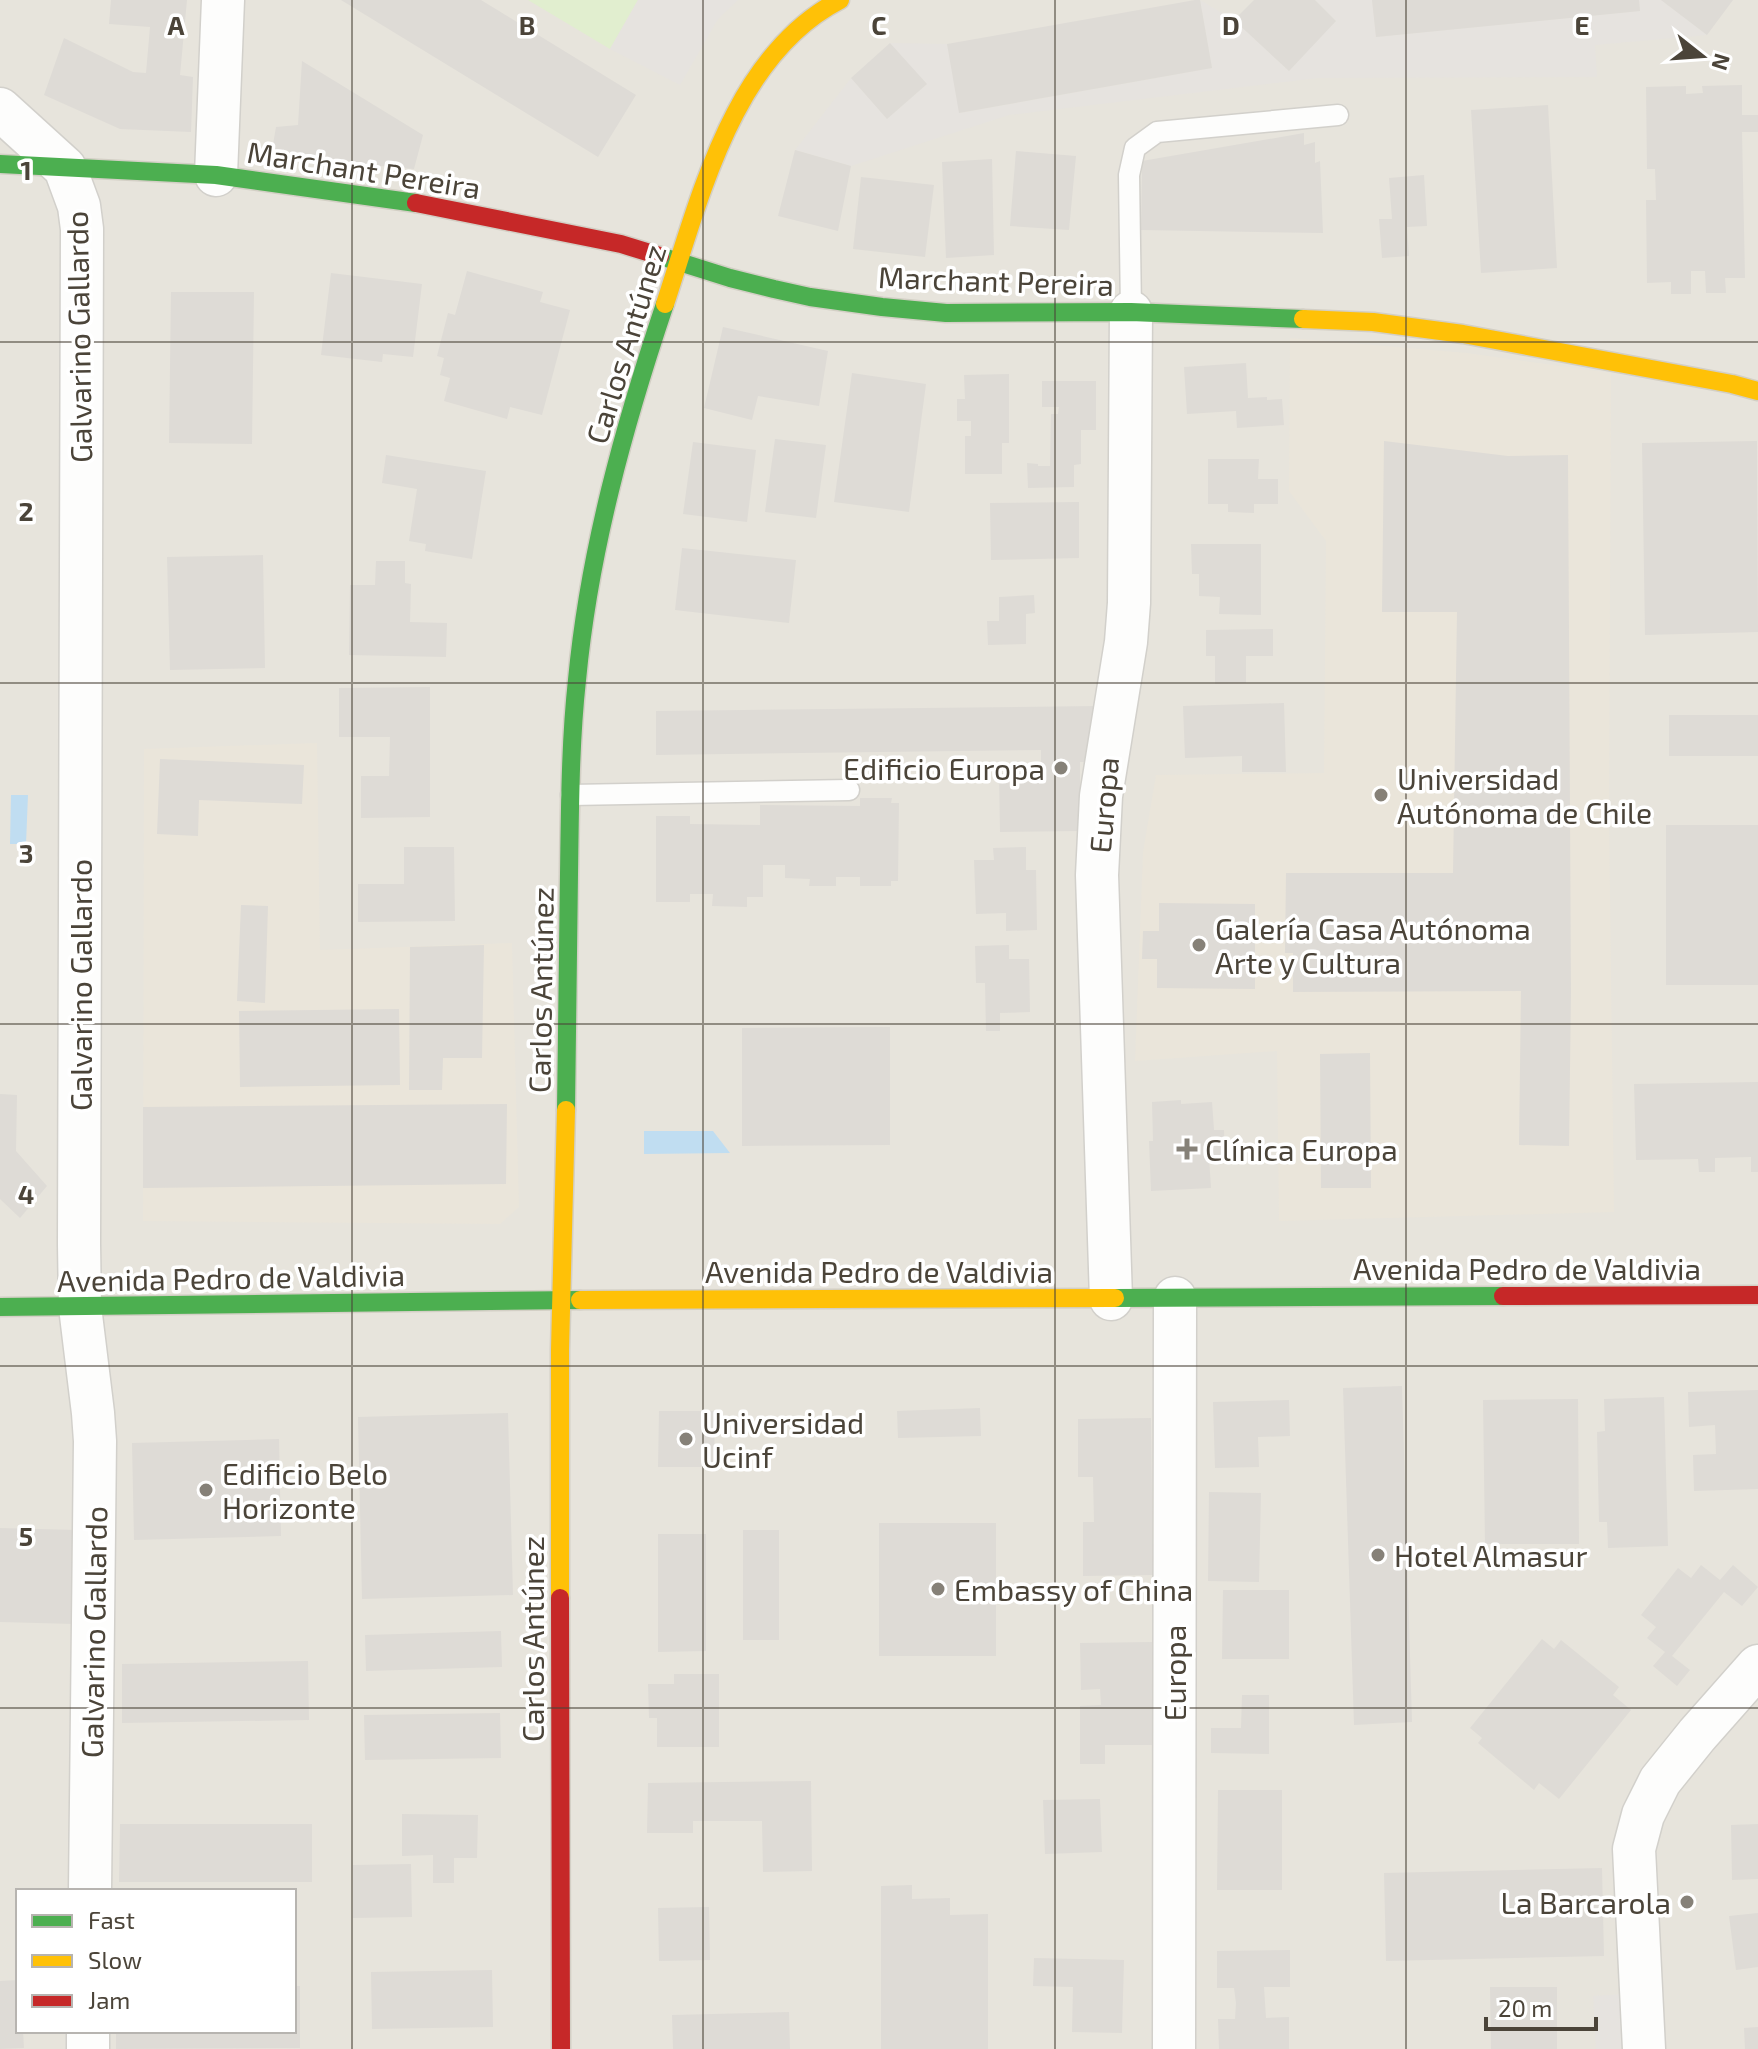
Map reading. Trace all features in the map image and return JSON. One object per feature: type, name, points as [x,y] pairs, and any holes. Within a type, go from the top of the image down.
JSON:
[{"type":"street","points":[[216,175],[223,0]]},
{"type":"street","name":"Carlos Antúnez","points":[[561,2049],[560,1372],[571,795],[577,680],[588,600],[606,511],[639,384],[689,229],[724,138],[769,57],[798,28],[828,5],[840,0]]},
{"type":"street","name":"Galvarino Gallardo","points":[[0,109],[65,168],[79,206],[82,229],[80,1307],[95,1441],[90,1889]]},
{"type":"street","name":"Marchant Pereira","points":[[0,164],[216,175],[438,206],[621,244],[774,289],[882,307],[946,313],[1131,312],[1373,322],[1546,348],[1758,391]]},
{"type":"street","name":"Europa","points":[[1111,1299],[1097,875],[1101,796],[1126,642],[1129,603],[1131,312]]},
{"type":"street","name":"Avenida Pedro de Valdivia","points":[[0,1307],[1758,1295]]},
{"type":"street","name":"Europa","points":[[1174,2049],[1175,1298]]},
{"type":"street","points":[[1644,2049],[1634,1849],[1643,1815],[1660,1781],[1758,1666]]},
{"type":"lane","points":[[1131,312],[1129,175],[1135,148],[1157,132],[1338,115]]},
{"type":"lane","points":[[571,795],[849,790]]},
{"type":"shaded area","points":[[0,0],[1758,0],[1758,2049],[0,2049]]},
{"type":"shaded area","points":[[638,0],[738,0],[718,19],[680,85],[610,49]]},
{"type":"shaded area","points":[[1200,0],[1234,20],[1289,71],[1336,21],[1315,0],[1372,0],[1376,37],[1640,11],[1639,0],[1661,0],[1707,35],[1595,45],[1597,77],[1318,78],[1009,115],[851,166],[795,150],[851,78],[887,119],[926,85],[890,43],[947,44],[960,113],[1212,68]]},
{"type":"shaded area","name":"Universidad Autónoma de Chile","points":[[1290,338],[1467,353],[1611,373],[1609,815],[1614,1212],[1279,1221],[1277,1051],[1135,1061],[1143,852],[1156,775],[1324,773],[1326,541],[1289,491]]},
{"type":"shaded area","points":[[317,743],[320,950],[512,943],[519,1207],[500,1224],[143,1221],[144,749]]},
{"type":"shaded area","points":[[1628,1994],[1630,2049],[1596,2049],[1593,1996]]},
{"type":"green space","points":[[528,0],[638,0],[610,49]]},
{"type":"water","points":[[11,795],[28,795],[26,844],[10,844]]},
{"type":"water","points":[[644,1131],[713,1131],[730,1153],[644,1154]]},
{"type":"building","points":[[111,0],[187,0],[180,75],[193,77],[191,132],[120,129],[44,95],[64,38],[133,72],[146,73],[150,27],[109,24]]},
{"type":"building","points":[[341,0],[481,0],[636,95],[598,157]]},
{"type":"building","points":[[1200,0],[1212,68],[959,113],[947,44]]},
{"type":"building","points":[[1254,0],[1315,0],[1336,21],[1289,71],[1234,20]]},
{"type":"building","points":[[1372,0],[1639,0],[1640,11],[1376,37]]},
{"type":"building","points":[[1661,0],[1733,0],[1707,35]]},
{"type":"building","points":[[890,43],[927,84],[887,119],[851,78]]},
{"type":"building","points":[[302,61],[423,135],[414,169],[271,156],[276,127],[298,125]]},
{"type":"building","points":[[1742,85],[1742,115],[1758,115],[1758,132],[1742,132],[1745,278],[1725,278],[1726,293],[1706,293],[1705,271],[1691,271],[1691,294],[1671,294],[1671,282],[1647,283],[1646,200],[1656,200],[1655,169],[1647,169],[1646,87],[1686,86],[1686,94],[1703,93],[1702,86]]},
{"type":"building","points":[[1548,105],[1557,268],[1481,273],[1471,110]]},
{"type":"building","points":[[1304,133],[1304,145],[1315,142],[1315,163],[1320,161],[1323,233],[1141,230],[1142,161]]},
{"type":"building","points":[[795,150],[851,166],[838,231],[778,216]]},
{"type":"building","points":[[1016,151],[1076,156],[1069,230],[1010,226]]},
{"type":"building","points":[[992,159],[994,255],[946,258],[942,162]]},
{"type":"building","points":[[1424,175],[1427,226],[1407,227],[1409,256],[1382,258],[1379,219],[1392,219],[1389,178]]},
{"type":"building","points":[[861,177],[934,185],[925,257],[853,249]]},
{"type":"building","points":[[467,271],[543,292],[540,302],[570,310],[542,415],[510,407],[507,419],[444,401],[450,378],[440,375],[444,358],[437,356],[448,313],[455,315]]},
{"type":"building","points":[[331,273],[422,284],[413,357],[383,354],[382,362],[321,355]]},
{"type":"building","points":[[171,292],[254,292],[252,444],[169,443]]},
{"type":"building","points":[[723,327],[828,351],[819,406],[758,396],[752,420],[704,408]]},
{"type":"building","points":[[1246,363],[1248,398],[1282,399],[1284,425],[1237,428],[1236,411],[1187,414],[1184,367]]},
{"type":"building","points":[[852,373],[926,384],[909,512],[834,502]]},
{"type":"building","points":[[1009,374],[1009,443],[1002,443],[1002,474],[965,474],[965,436],[971,436],[971,421],[957,421],[957,399],[965,399],[964,375]]},
{"type":"building","points":[[1042,381],[1096,381],[1096,430],[1081,430],[1081,464],[1074,465],[1074,487],[1028,488],[1027,463],[1050,466],[1051,414],[1058,414],[1059,407],[1042,407]]},
{"type":"building","points":[[775,439],[826,445],[816,518],[765,512]]},
{"type":"building","points":[[1384,441],[1508,456],[1568,455],[1569,1146],[1519,1145],[1521,991],[1293,992],[1293,953],[1285,953],[1286,873],[1453,873],[1457,612],[1382,612]]},
{"type":"building","points":[[1757,441],[1758,632],[1645,635],[1642,443]]},
{"type":"building","points":[[693,442],[756,450],[747,522],[683,514]]},
{"type":"building","points":[[386,455],[486,471],[472,559],[425,551],[426,544],[409,541],[417,489],[382,483]]},
{"type":"building","points":[[1208,459],[1259,459],[1258,479],[1278,479],[1278,504],[1254,504],[1254,513],[1228,512],[1228,504],[1208,504]]},
{"type":"building","points":[[1079,502],[1079,558],[991,560],[990,503]]},
{"type":"building","points":[[1191,544],[1261,544],[1261,615],[1219,614],[1220,597],[1199,596],[1199,574],[1192,574]]},
{"type":"building","points":[[682,548],[796,560],[789,623],[675,610]]},
{"type":"building","points":[[263,555],[265,668],[170,670],[167,557]]},
{"type":"building","points":[[376,561],[405,561],[405,583],[411,584],[410,622],[447,623],[446,657],[349,655],[350,585],[375,585]]},
{"type":"building","points":[[1034,595],[1035,613],[1026,614],[1026,644],[988,645],[987,621],[999,621],[999,597]]},
{"type":"building","points":[[1273,629],[1273,656],[1246,656],[1246,683],[1215,684],[1215,656],[1206,656],[1206,630]]},
{"type":"building","points":[[430,687],[430,817],[361,818],[361,776],[389,776],[390,737],[339,737],[339,688]]},
{"type":"building","points":[[1284,703],[1286,772],[1242,772],[1242,756],[1185,758],[1183,706]]},
{"type":"building","name":"Edificio Europa","points":[[1098,706],[1098,762],[1080,762],[1080,831],[1000,832],[999,773],[1041,773],[1041,750],[656,755],[656,711]]},
{"type":"building","points":[[1669,715],[1758,715],[1758,756],[1669,756]]},
{"type":"building","points":[[160,759],[304,765],[302,804],[199,800],[198,836],[157,834]]},
{"type":"building","points":[[860,798],[892,798],[891,803],[899,803],[898,881],[891,881],[891,886],[860,886],[860,877],[836,877],[836,886],[809,886],[810,879],[785,878],[785,865],[763,865],[763,897],[747,897],[747,907],[712,906],[713,894],[690,894],[690,902],[656,902],[656,816],[690,816],[690,824],[760,825],[760,805],[860,806]]},
{"type":"building","points":[[1666,825],[1758,825],[1758,985],[1666,985]]},
{"type":"building","points":[[404,847],[454,847],[455,921],[358,922],[358,884],[404,884]]},
{"type":"building","points":[[1026,847],[1026,870],[1036,870],[1037,930],[1006,931],[1006,913],[976,914],[974,860],[994,860],[993,848]]},
{"type":"building","name":"Galería Casa Autónoma Arte y Cultura","points":[[1159,903],[1255,904],[1255,989],[1157,988],[1157,959],[1142,959],[1143,931],[1159,931]]},
{"type":"building","points":[[241,905],[268,906],[265,1003],[237,1001]]},
{"type":"building","points":[[484,945],[482,1058],[443,1058],[442,1090],[409,1090],[410,947]]},
{"type":"building","points":[[1009,945],[1009,959],[1029,959],[1030,1012],[1000,1013],[1000,1031],[986,1031],[985,983],[976,983],[975,946]]},
{"type":"building","points":[[399,1009],[400,1085],[240,1087],[239,1011]]},
{"type":"building","points":[[890,1027],[890,1145],[742,1146],[742,1028]]},
{"type":"building","points":[[1370,1053],[1371,1188],[1321,1188],[1320,1054]]},
{"type":"building","points":[[1758,1082],[1758,1172],[1751,1172],[1751,1157],[1715,1158],[1715,1172],[1699,1172],[1698,1159],[1636,1160],[1634,1084]]},
{"type":"building","points":[[0,1094],[17,1095],[16,1151],[47,1186],[20,1218],[0,1199]]},
{"type":"building","name":"Clínica Europa","points":[[1181,1100],[1181,1104],[1212,1102],[1214,1130],[1224,1130],[1225,1156],[1209,1157],[1211,1188],[1151,1191],[1149,1141],[1153,1141],[1152,1102]]},
{"type":"building","points":[[507,1104],[506,1184],[143,1188],[143,1107]]},
{"type":"building","name":"Hotel Almasur","points":[[1402,1386],[1412,1722],[1354,1725],[1343,1388]]},
{"type":"building","points":[[1758,1390],[1758,1489],[1694,1491],[1693,1455],[1716,1454],[1715,1425],[1689,1427],[1688,1392]]},
{"type":"building","points":[[1664,1397],[1668,1546],[1608,1548],[1607,1522],[1599,1522],[1597,1432],[1605,1431],[1604,1399]]},
{"type":"building","points":[[1578,1399],[1579,1544],[1485,1544],[1483,1400]]},
{"type":"building","points":[[1289,1400],[1290,1436],[1258,1437],[1259,1467],[1215,1468],[1213,1402]]},
{"type":"building","points":[[980,1408],[981,1436],[898,1438],[897,1411]]},
{"type":"building","name":"Universidad Ucinf","points":[[659,1411],[715,1411],[714,1467],[658,1467]]},
{"type":"building","points":[[508,1413],[513,1595],[362,1599],[358,1417]]},
{"type":"building","points":[[1151,1418],[1153,1575],[1083,1576],[1083,1522],[1094,1522],[1093,1477],[1078,1477],[1078,1419]]},
{"type":"building","name":"Edificio Belo Horizonte","points":[[279,1439],[281,1536],[134,1540],[132,1443]]},
{"type":"building","points":[[1209,1492],[1261,1493],[1259,1582],[1208,1581]]},
{"type":"building","name":"Embassy of China","points":[[879,1523],[996,1523],[996,1656],[879,1656]]},
{"type":"building","points":[[0,1528],[77,1530],[74,1624],[0,1622]]},
{"type":"building","points":[[743,1530],[779,1530],[779,1640],[743,1640]]},
{"type":"building","points":[[658,1534],[706,1534],[706,1651],[658,1652]]},
{"type":"building","points":[[1701,1565],[1720,1580],[1733,1565],[1758,1587],[1742,1606],[1724,1592],[1672,1656],[1690,1670],[1677,1686],[1653,1666],[1665,1652],[1647,1638],[1656,1627],[1641,1615],[1678,1568],[1691,1578]]},
{"type":"building","points":[[1223,1590],[1289,1590],[1289,1659],[1222,1659]]},
{"type":"building","points":[[501,1631],[502,1667],[366,1671],[365,1635]]},
{"type":"building","points":[[1542,1639],[1554,1649],[1561,1640],[1619,1687],[1613,1695],[1631,1710],[1559,1799],[1539,1783],[1534,1790],[1478,1743],[1482,1738],[1470,1728]]},
{"type":"building","points":[[1152,1642],[1152,1745],[1105,1745],[1105,1764],[1080,1764],[1080,1706],[1101,1705],[1100,1689],[1081,1690],[1080,1643]]},
{"type":"building","points":[[308,1661],[309,1720],[122,1723],[122,1664]]},
{"type":"building","points":[[674,1674],[719,1674],[719,1747],[657,1747],[657,1718],[649,1718],[648,1684],[674,1684]]},
{"type":"building","points":[[1242,1695],[1269,1695],[1269,1754],[1211,1753],[1211,1728],[1241,1728]]},
{"type":"building","points":[[500,1713],[501,1758],[365,1760],[364,1715]]},
{"type":"building","points":[[811,1781],[812,1871],[763,1872],[762,1821],[693,1821],[693,1833],[647,1833],[648,1783]]},
{"type":"building","points":[[1218,1790],[1282,1790],[1282,1890],[1217,1890]]},
{"type":"building","points":[[1100,1799],[1102,1852],[1045,1854],[1043,1800]]},
{"type":"building","points":[[402,1814],[478,1815],[477,1858],[454,1858],[454,1883],[433,1883],[433,1855],[402,1856]]},
{"type":"building","points":[[120,1824],[312,1824],[312,1882],[119,1882]]},
{"type":"building","points":[[1758,1824],[1758,1879],[1732,1880],[1731,1825]]},
{"type":"building","points":[[411,1864],[412,1917],[353,1918],[353,1865]]},
{"type":"building","points":[[1602,1868],[1604,1956],[1386,1961],[1384,1873]]},
{"type":"building","points":[[912,1885],[912,1899],[950,1898],[950,1915],[988,1914],[988,2049],[881,2049],[881,1886]]},
{"type":"building","points":[[709,1907],[710,1960],[659,1961],[658,1908]]},
{"type":"building","points":[[1758,1913],[1758,1967],[1736,1970],[1729,1916]]},
{"type":"building","points":[[1290,1950],[1290,1987],[1264,1987],[1266,2018],[1289,2017],[1289,2049],[1219,2049],[1218,2019],[1235,2019],[1236,2003],[1234,1988],[1217,1988],[1217,1951]]},
{"type":"building","points":[[1034,1958],[1124,1960],[1122,2033],[1072,2032],[1073,1987],[1033,1986]]},
{"type":"building","points":[[492,1970],[493,2027],[372,2029],[371,1972]]},
{"type":"building","points":[[16,1980],[16,2033],[23,2033],[24,2048],[0,2049],[0,1981]]},
{"type":"building","points":[[296,1986],[300,1986],[300,2048],[116,2049],[116,2033],[296,2033]]},
{"type":"building","points":[[1490,1987],[1557,1987],[1557,2049],[1491,2049]]},
{"type":"building","points":[[789,2012],[790,2049],[673,2049],[672,2015]]},
{"type":"building","points":[[1758,2027],[1758,2049],[1745,2049],[1744,2028]]},
{"type":"traffic: fast","points":[[0,164],[216,175],[416,203]]},
{"type":"traffic: fast","points":[[660,256],[774,289],[882,307],[946,313],[1131,312],[1303,319]]},
{"type":"traffic: fast","points":[[566,1110],[571,777],[583,632],[610,490],[665,304]]},
{"type":"traffic: fast","points":[[1115,1298],[1503,1296]]},
{"type":"traffic: fast","points":[[0,1307],[580,1300]]},
{"type":"traffic: slow","points":[[665,304],[708,176],[747,92],[772,56],[803,25],[840,0]]},
{"type":"traffic: slow","points":[[1303,319],[1373,322],[1463,334],[1758,391]]},
{"type":"traffic: slow","points":[[560,1598],[560,1350],[566,1110]]},
{"type":"traffic: slow","points":[[580,1300],[1115,1298]]},
{"type":"traffic: jam","points":[[416,203],[621,244],[660,256]]},
{"type":"traffic: jam","points":[[1503,1296],[1758,1295]]},
{"type":"traffic: jam","points":[[560,1598],[561,2049]]},
{"type":"place","name":"Edificio Europa","points":[[1061,768]]},
{"type":"place","name":"Universidad Autónoma de Chile","points":[[1381,795]]},
{"type":"place","name":"Galería Casa Autónoma Arte y Cultura","points":[[1199,945]]},
{"type":"place","name":"Clínica Europa","points":[[1187,1149]]},
{"type":"place","name":"Universidad Ucinf","points":[[686,1439]]},
{"type":"place","name":"Edificio Belo Horizonte","points":[[206,1490]]},
{"type":"place","name":"Hotel Almasur","points":[[1378,1555]]},
{"type":"place","name":"Embassy of China","points":[[938,1589]]},
{"type":"place","name":"La Barcarola","points":[[1687,1902]]}]
